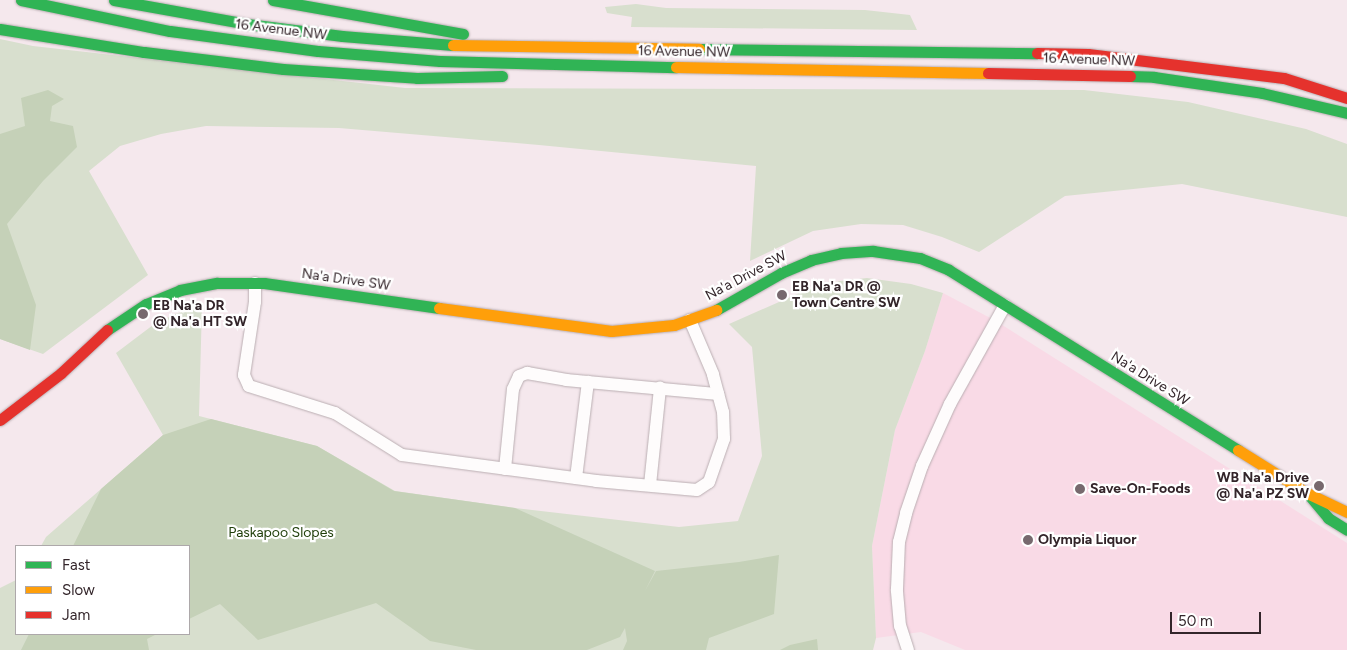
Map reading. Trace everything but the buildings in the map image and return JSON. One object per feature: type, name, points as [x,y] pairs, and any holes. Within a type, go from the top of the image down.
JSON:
[{"type":"main road","name":"16 Avenue NW","points":[[21,0],[170,30],[318,51],[440,61],[1154,77],[1262,93],[1347,113]]},
{"type":"main road","name":"16 Avenue NW","points":[[114,0],[247,24],[352,37],[449,45],[1088,54],[1284,78],[1347,98]]},
{"type":"main road","points":[[272,0],[474,36],[598,48]]},
{"type":"main road","points":[[0,29],[144,52],[264,67],[358,76],[494,77],[595,65]]},
{"type":"main road","points":[[1033,73],[1174,86],[1238,98],[1304,115]]},
{"type":"main road","points":[[1284,78],[1347,85]]},
{"type":"main road","name":"Na'a Drive SW","points":[[0,420],[61,373],[107,330],[146,304],[180,290],[217,283],[255,283],[611,331],[657,328],[690,320],[722,308],[796,266],[826,256],[857,251],[889,252],[935,264],[1005,305],[1307,493],[1347,512]]},
{"type":"main road","name":"Na'a Drive SW","points":[[1307,493],[1328,518],[1347,530]]},
{"type":"street","points":[[255,283],[255,302],[244,375],[249,386],[335,413],[402,455],[576,478],[697,490],[709,482],[724,439],[723,412],[713,374],[690,320]]},
{"type":"street","points":[[908,650],[900,626],[897,589],[899,542],[906,514],[922,466],[950,404],[1005,305]]},
{"type":"street","points":[[505,469],[513,389],[519,376],[527,373],[588,382],[718,394]]},
{"type":"street","points":[[576,478],[588,382]]},
{"type":"street","points":[[650,485],[660,388]]},
{"type":"shaded area","points":[[943,293],[996,321],[1347,543],[1347,650],[965,650],[921,632],[876,638],[872,546],[895,430],[925,351]]},
{"type":"green space","points":[[636,4],[666,8],[865,10],[910,15],[917,30],[631,27],[632,17],[607,13],[605,7]]},
{"type":"green space","points":[[0,39],[33,46],[405,88],[1084,90],[1188,102],[1306,129],[1347,144],[1347,217],[1182,184],[1065,196],[979,252],[942,237],[903,225],[861,224],[813,231],[750,261],[756,166],[339,128],[206,126],[161,134],[120,146],[89,171],[148,275],[43,354],[0,339]]},
{"type":"green space","points":[[48,90],[64,99],[52,106],[50,121],[73,126],[77,147],[43,181],[7,224],[36,305],[30,350],[0,339],[0,134],[25,126],[21,98]]},
{"type":"green space","points":[[867,278],[911,284],[943,293],[925,351],[895,430],[872,546],[876,638],[873,650],[0,650],[0,588],[15,580],[15,635],[190,635],[190,545],[42,545],[46,537],[163,435],[116,353],[153,325],[175,314],[202,306],[199,416],[317,446],[395,491],[515,508],[679,527],[738,521],[762,456],[752,347],[729,324],[804,291],[840,281]]},
{"type":"green space","name":"Paskapoo Slopes","points":[[211,419],[317,446],[394,491],[515,508],[655,571],[645,591],[656,571],[739,562],[779,555],[774,614],[709,638],[706,650],[623,650],[627,641],[625,628],[620,637],[587,650],[476,650],[430,641],[376,603],[258,640],[220,604],[190,619],[190,545],[73,545],[101,489],[163,435]]},
{"type":"green space","points":[[28,635],[155,635],[147,639],[149,650],[21,650]]},
{"type":"green space","points":[[817,639],[818,650],[780,650],[790,645]]},
{"type":"traffic: fast","points":[[21,0],[170,31],[318,51],[440,61],[676,67]]},
{"type":"traffic: fast","points":[[114,0],[247,24],[342,36],[453,45]]},
{"type":"traffic: fast","points":[[273,0],[463,34]]},
{"type":"traffic: fast","points":[[0,29],[144,52],[283,69],[417,78],[502,76]]},
{"type":"traffic: fast","points":[[699,49],[1037,53]]},
{"type":"traffic: fast","points":[[1130,76],[1154,77],[1262,93],[1347,113]]},
{"type":"traffic: fast","points":[[716,310],[781,273],[811,260],[841,253],[873,251],[920,258],[949,270],[1238,450]]},
{"type":"traffic: fast","points":[[107,330],[146,304],[180,290],[217,283],[264,283],[439,308]]},
{"type":"traffic: fast","points":[[1309,495],[1328,518],[1347,530]]},
{"type":"traffic: slow","points":[[453,45],[699,49]]},
{"type":"traffic: slow","points":[[676,67],[988,73]]},
{"type":"traffic: slow","points":[[439,308],[611,331],[674,325],[716,310]]},
{"type":"traffic: slow","points":[[1238,450],[1307,493],[1347,512]]},
{"type":"traffic: jam","points":[[1037,53],[1088,54],[1284,78],[1347,98]]},
{"type":"traffic: jam","points":[[988,73],[1130,76]]},
{"type":"traffic: jam","points":[[0,420],[61,373],[107,330]]},
{"type":"place","name":"EB Na'a DR @ Town Centre SW","points":[[782,295]]},
{"type":"place","name":"EB Na'a DR @ Na'a HT SW","points":[[143,314]]},
{"type":"place","name":"WB Na'a Drive @ Na'a PZ SW","points":[[1319,486]]},
{"type":"place","name":"Save-On-Foods","points":[[1080,489]]},
{"type":"place","name":"Olympia Liquor","points":[[1028,540]]}]
